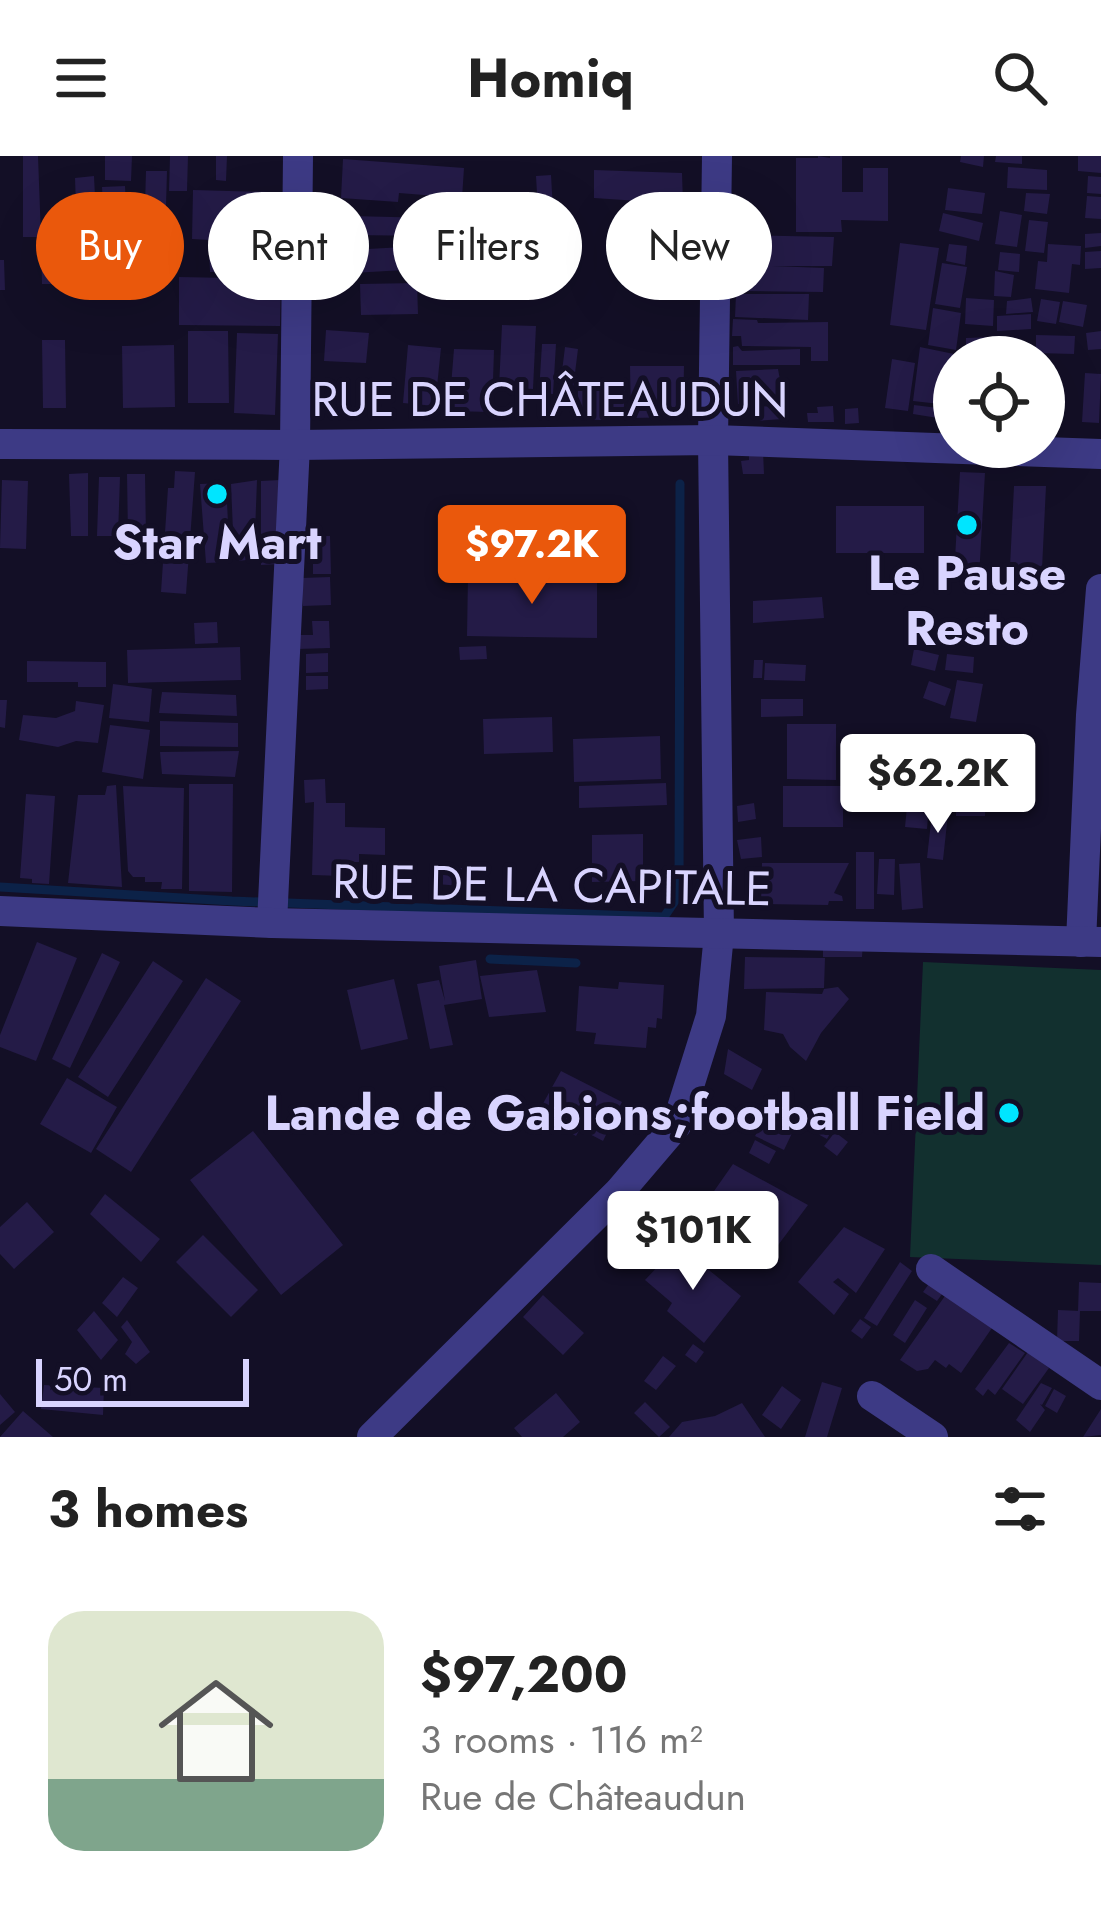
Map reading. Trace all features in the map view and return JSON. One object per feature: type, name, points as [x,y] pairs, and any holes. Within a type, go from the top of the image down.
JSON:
[{"type":"street","points":[[272,922],[295,445],[298,156]]},
{"type":"street","points":[[373,1437],[619,1192],[677,1124],[711,1016],[719,934],[713,440],[717,156]]},
{"type":"street","name":"RUE DE CHÂTEAUDUN","points":[[0,444],[713,440],[1101,454]]},
{"type":"street","points":[[1091,942],[1091,715],[1101,589]]},
{"type":"street","name":"RUE DE LA CAPITALE","points":[[0,910],[272,922],[1091,942]]},
{"type":"street","points":[[931,1269],[1101,1385]]},
{"type":"street","points":[[872,1396],[933,1437]]},
{"type":"green space","name":"Lande de Gabions;football Field","points":[[923,962],[1101,970],[1101,1265],[910,1257]]},
{"type":"building","points":[[23,156],[38,156],[36,237],[23,237]]},
{"type":"building","points":[[105,156],[132,156],[131,181],[105,180]]},
{"type":"building","points":[[170,156],[188,156],[187,191],[169,191]]},
{"type":"building","points":[[216,156],[227,156],[226,181],[216,180]]},
{"type":"building","points":[[842,156],[842,192],[863,192],[863,168],[888,168],[888,221],[841,220],[842,232],[796,232],[796,158]]},
{"type":"building","points":[[961,156],[984,156],[983,167],[960,162]]},
{"type":"building","points":[[996,156],[1022,156],[1022,164],[995,162]]},
{"type":"building","points":[[1078,156],[1101,156],[1101,173],[1078,171]]},
{"type":"building","points":[[343,159],[464,168],[462,192],[393,192],[393,202],[369,200],[369,192],[341,192]]},
{"type":"building","points":[[1008,167],[1047,170],[1047,190],[1007,188]]},
{"type":"building","points":[[594,170],[682,173],[683,192],[606,192],[606,199],[594,198]]},
{"type":"building","points":[[146,171],[167,171],[166,192],[145,192]]},
{"type":"building","points":[[551,175],[552,192],[537,192],[536,176]]},
{"type":"building","points":[[94,176],[95,192],[75,192],[75,178]]},
{"type":"building","points":[[1088,176],[1101,177],[1101,194],[1087,193]]},
{"type":"building","points":[[125,186],[125,192],[102,192],[102,187]]},
{"type":"building","points":[[948,188],[985,193],[982,214],[945,210]]},
{"type":"building","points":[[193,190],[269,192],[208,192],[208,240],[192,239]]},
{"type":"building","points":[[1026,193],[1050,194],[1047,214],[1024,211]]},
{"type":"building","points":[[1087,196],[1101,197],[1101,219],[1085,218]]},
{"type":"building","points":[[1000,211],[1022,215],[1017,247],[995,244]]},
{"type":"building","points":[[943,213],[983,223],[979,241],[939,231]]},
{"type":"building","points":[[369,216],[393,217],[393,236],[369,235]]},
{"type":"building","points":[[1029,220],[1048,222],[1044,253],[1025,251]]},
{"type":"building","points":[[1101,233],[1101,246],[1085,248],[1085,234]]},
{"type":"building","points":[[772,236],[834,237],[832,266],[772,266]]},
{"type":"building","points":[[900,243],[939,248],[926,330],[890,325]]},
{"type":"building","points":[[949,244],[967,246],[965,265],[946,261]]},
{"type":"building","points":[[1048,244],[1081,246],[1080,265],[1072,264],[1069,293],[1035,289],[1038,261],[1047,262]]},
{"type":"building","points":[[393,248],[393,271],[369,272],[369,249]]},
{"type":"building","points":[[1101,251],[1101,268],[1085,269],[1085,252]]},
{"type":"building","points":[[1000,252],[1020,254],[1019,272],[998,270]]},
{"type":"building","points":[[0,260],[4,260],[5,290],[0,290]]},
{"type":"building","points":[[942,263],[967,267],[960,308],[935,304]]},
{"type":"building","points":[[772,266],[824,268],[823,292],[772,291]]},
{"type":"building","points":[[995,271],[1014,275],[1011,297],[994,296]]},
{"type":"building","points":[[184,277],[208,278],[208,300],[281,300],[280,326],[179,325]]},
{"type":"building","points":[[393,283],[393,300],[418,300],[418,314],[361,315],[361,300],[369,300],[369,284]]},
{"type":"building","points":[[809,294],[808,320],[735,317],[736,300]]},
{"type":"building","points":[[966,298],[994,300],[993,326],[965,324]]},
{"type":"building","points":[[1031,298],[1033,312],[1006,314],[1007,301]]},
{"type":"building","points":[[1041,299],[1060,302],[1056,324],[1037,321]]},
{"type":"building","points":[[1063,301],[1087,305],[1083,327],[1059,322]]},
{"type":"building","points":[[933,308],[961,313],[958,336],[933,336],[933,346],[928,345]]},
{"type":"building","points":[[1031,314],[1031,329],[997,331],[997,316]]},
{"type":"building","points":[[733,319],[828,322],[828,361],[811,361],[811,347],[742,346],[741,336],[732,336]]},
{"type":"building","points":[[502,325],[536,326],[533,389],[499,387]]},
{"type":"building","points":[[326,330],[369,333],[366,363],[324,361]]},
{"type":"building","points":[[188,331],[228,331],[229,403],[188,403]]},
{"type":"building","points":[[1101,331],[1101,349],[1088,350],[1086,333]]},
{"type":"building","points":[[237,333],[278,334],[275,415],[234,413]]},
{"type":"building","points":[[1036,335],[1075,336],[1074,354],[1065,354],[1065,336]]},
{"type":"building","points":[[42,340],[65,340],[66,408],[43,408]]},
{"type":"building","points":[[542,344],[556,344],[553,394],[539,393]]},
{"type":"building","points":[[174,345],[175,407],[123,408],[122,346]]},
{"type":"building","points":[[408,345],[441,348],[435,406],[403,403]]},
{"type":"building","points":[[565,347],[578,349],[572,397],[559,396]]},
{"type":"building","points":[[733,347],[742,351],[800,349],[800,365],[733,365]]},
{"type":"building","points":[[920,347],[933,350],[933,403],[913,401]]},
{"type":"building","points":[[454,349],[494,350],[492,412],[449,411]]},
{"type":"building","points":[[892,359],[915,363],[908,411],[885,408]]},
{"type":"building","points":[[630,366],[684,366],[683,417],[631,418]]},
{"type":"building","points":[[778,369],[784,402],[738,404],[736,371]]},
{"type":"building","points":[[1085,373],[1101,374],[1099,423],[1082,422]]},
{"type":"building","points":[[625,389],[623,421],[577,419],[578,390]]},
{"type":"building","points":[[914,405],[933,407],[933,417],[913,414]]},
{"type":"building","points":[[758,406],[781,407],[782,419],[757,421]]},
{"type":"building","points":[[833,406],[834,422],[808,422],[807,413]]},
{"type":"building","points":[[858,408],[859,423],[845,424],[845,409]]},
{"type":"building","points":[[749,451],[763,451],[764,474],[743,474],[741,461],[749,460]]},
{"type":"building","points":[[175,471],[195,472],[186,594],[161,592],[168,488],[174,488]]},
{"type":"building","points":[[960,472],[985,473],[979,577],[954,576]]},
{"type":"building","points":[[88,473],[88,536],[71,536],[69,474]]},
{"type":"building","points":[[127,474],[145,474],[146,536],[128,536]]},
{"type":"building","points":[[99,477],[120,477],[118,536],[97,536]]},
{"type":"building","points":[[2,480],[28,481],[26,549],[0,548]]},
{"type":"building","points":[[257,480],[254,559],[239,561],[239,555],[234,555],[231,484]]},
{"type":"building","points":[[280,480],[278,564],[261,565],[261,481]]},
{"type":"building","points":[[226,483],[230,562],[206,563],[200,484]]},
{"type":"building","points":[[1014,486],[1046,486],[1042,569],[1010,567]]},
{"type":"building","points":[[836,506],[924,506],[924,553],[836,553]]},
{"type":"building","points":[[313,536],[330,536],[331,574],[313,574]]},
{"type":"building","points":[[468,575],[597,577],[597,638],[467,636]]},
{"type":"building","points":[[330,577],[331,605],[303,606],[302,578]]},
{"type":"building","points":[[822,597],[824,618],[753,623],[753,601]]},
{"type":"building","points":[[312,621],[329,621],[330,648],[297,649],[297,635],[313,635]]},
{"type":"building","points":[[217,622],[218,643],[195,644],[194,623]]},
{"type":"building","points":[[486,646],[487,659],[460,660],[459,647]]},
{"type":"building","points":[[240,647],[241,680],[128,683],[127,650]]},
{"type":"building","points":[[914,649],[939,655],[935,671],[911,665]]},
{"type":"building","points":[[328,653],[328,672],[306,673],[306,654]]},
{"type":"building","points":[[947,654],[974,657],[973,673],[945,670]]},
{"type":"building","points":[[754,660],[763,660],[762,678],[753,678]]},
{"type":"building","points":[[27,661],[106,662],[106,687],[27,682]]},
{"type":"building","points":[[765,663],[806,665],[805,681],[764,680]]},
{"type":"building","points":[[306,676],[328,676],[328,689],[306,690]]},
{"type":"building","points":[[957,680],[983,684],[976,722],[950,718]]},
{"type":"building","points":[[929,681],[951,689],[945,706],[923,698]]},
{"type":"building","points":[[113,684],[152,689],[149,722],[109,718]]},
{"type":"building","points":[[162,692],[236,695],[237,716],[159,713]]},
{"type":"building","points":[[761,699],[803,699],[803,716],[761,717]]},
{"type":"building","points":[[0,700],[7,700],[5,728],[0,727]]},
{"type":"building","points":[[76,701],[104,705],[98,743],[76,741],[58,747],[19,740],[23,715],[56,718],[75,711]]},
{"type":"building","points":[[552,717],[553,752],[484,754],[483,719]]},
{"type":"building","points":[[160,721],[238,723],[238,747],[160,746]]},
{"type":"building","points":[[787,724],[836,724],[836,780],[787,779]]},
{"type":"building","points":[[110,725],[150,730],[143,779],[102,772]]},
{"type":"building","points":[[908,734],[953,735],[953,764],[908,764]]},
{"type":"building","points":[[976,735],[976,779],[955,779],[955,736]]},
{"type":"building","points":[[660,736],[661,779],[574,782],[573,739]]},
{"type":"building","points":[[239,751],[235,777],[162,774],[160,752]]},
{"type":"building","points":[[911,766],[932,768],[927,829],[905,827]]},
{"type":"building","points":[[325,779],[326,803],[345,803],[345,827],[385,828],[385,855],[359,854],[359,862],[344,862],[343,876],[312,875],[314,802],[305,803],[304,780]]},
{"type":"building","points":[[936,782],[955,782],[953,806],[935,806]]},
{"type":"building","points":[[666,783],[667,805],[579,808],[579,786]]},
{"type":"building","points":[[955,783],[986,784],[985,816],[956,816]]},
{"type":"building","points":[[189,784],[233,784],[232,892],[189,891]]},
{"type":"building","points":[[116,785],[122,887],[68,883],[78,795],[105,795],[107,786]]},
{"type":"building","points":[[123,786],[184,788],[182,889],[161,889],[162,882],[145,882],[145,877],[133,877],[128,871]]},
{"type":"building","points":[[783,786],[843,786],[843,827],[783,827]]},
{"type":"building","points":[[26,794],[55,796],[49,884],[20,878]]},
{"type":"building","points":[[754,803],[756,819],[738,822],[737,806]]},
{"type":"building","points":[[932,813],[948,814],[943,860],[927,858]]},
{"type":"building","points":[[643,834],[643,881],[592,882],[592,835]]},
{"type":"building","points":[[761,837],[762,857],[741,859],[737,840]]},
{"type":"building","points":[[856,852],[874,852],[874,909],[856,909]]},
{"type":"building","points":[[879,859],[895,859],[894,895],[877,894]]},
{"type":"building","points":[[762,863],[849,863],[834,893],[843,901],[761,904]]},
{"type":"building","points":[[920,863],[923,908],[902,910],[899,864]]},
{"type":"building","points":[[439,866],[462,868],[460,886],[437,884]]},
{"type":"building","points":[[37,942],[77,958],[36,1061],[0,1047],[0,1035]]},
{"type":"building","points":[[863,942],[862,957],[823,957],[823,943]]},
{"type":"building","points":[[102,953],[120,962],[70,1068],[52,1059]]},
{"type":"building","points":[[745,957],[825,958],[824,988],[744,989]]},
{"type":"building","points":[[476,960],[482,999],[444,1005],[453,1045],[430,1049],[417,984],[439,980],[445,1001],[439,966]]},
{"type":"building","points":[[153,961],[183,981],[108,1097],[78,1077]]},
{"type":"building","points":[[537,970],[546,1012],[489,1017],[480,976]]},
{"type":"building","points":[[206,978],[241,1001],[131,1172],[96,1149]]},
{"type":"building","points":[[394,979],[408,1039],[361,1050],[347,990]]},
{"type":"building","points":[[619,982],[664,985],[662,1019],[657,1018],[656,1028],[648,1027],[646,1048],[594,1044],[596,1033],[576,1031],[579,986],[618,989]]},
{"type":"building","points":[[838,987],[849,999],[821,1033],[806,1061],[783,1034],[764,1030],[766,992],[822,994],[824,989]]},
{"type":"building","points":[[728,1049],[762,1069],[752,1090],[724,1074]]},
{"type":"building","points":[[561,1071],[622,1102],[603,1141],[580,1129],[576,1136],[545,1119],[548,1113],[540,1109]]},
{"type":"building","points":[[67,1078],[117,1107],[91,1153],[40,1124]]},
{"type":"building","points":[[818,1105],[839,1117],[827,1139],[805,1127]]},
{"type":"building","points":[[766,1115],[794,1129],[784,1150],[755,1136]]},
{"type":"building","points":[[253,1131],[343,1245],[281,1295],[190,1180]]},
{"type":"building","points":[[835,1132],[848,1142],[837,1156],[824,1146]]},
{"type":"building","points":[[755,1140],[776,1151],[769,1164],[749,1153]]},
{"type":"building","points":[[733,1164],[808,1205],[767,1260],[698,1214]]},
{"type":"building","points":[[105,1194],[160,1239],[141,1262],[90,1214]]},
{"type":"building","points":[[27,1202],[54,1232],[14,1269],[0,1254],[0,1227]]},
{"type":"building","points":[[844,1227],[885,1249],[856,1293],[838,1278],[833,1282],[849,1294],[834,1315],[798,1282]]},
{"type":"building","points":[[203,1235],[258,1290],[231,1317],[176,1262]]},
{"type":"building","points":[[678,1245],[741,1296],[704,1343],[667,1311],[672,1303],[645,1280]]},
{"type":"building","points":[[900,1262],[912,1271],[877,1326],[864,1318]]},
{"type":"building","points":[[123,1277],[138,1288],[117,1317],[102,1303]]},
{"type":"building","points":[[931,1281],[945,1290],[937,1301],[923,1292]]},
{"type":"building","points":[[1079,1282],[1101,1283],[1101,1311],[1078,1311]]},
{"type":"building","points":[[947,1293],[994,1325],[961,1373],[935,1360],[928,1369],[917,1371],[900,1360]]},
{"type":"building","points":[[543,1295],[584,1333],[563,1355],[523,1317]]},
{"type":"building","points":[[915,1300],[927,1308],[905,1343],[893,1335]]},
{"type":"building","points":[[1058,1310],[1080,1311],[1079,1341],[1057,1341]]},
{"type":"building","points":[[94,1311],[118,1340],[101,1360],[77,1330]]},
{"type":"building","points":[[860,1319],[871,1327],[862,1339],[851,1331]]},
{"type":"building","points":[[127,1320],[150,1352],[136,1364],[125,1354],[132,1342],[121,1327]]},
{"type":"building","points":[[1009,1343],[1025,1353],[995,1395],[988,1389],[983,1396],[975,1389]]},
{"type":"building","points":[[693,1344],[704,1352],[696,1363],[685,1355]]},
{"type":"building","points":[[1028,1352],[1049,1368],[1023,1404],[1002,1389]]},
{"type":"building","points":[[663,1356],[676,1366],[656,1390],[644,1381]]},
{"type":"building","points":[[822,1382],[842,1388],[827,1437],[805,1437]]},
{"type":"building","points":[[1041,1383],[1052,1388],[1030,1432],[1016,1420]]},
{"type":"building","points":[[44,1385],[104,1388],[103,1415],[41,1409]]},
{"type":"building","points":[[782,1386],[801,1400],[781,1429],[762,1415]]},
{"type":"building","points":[[1054,1389],[1066,1396],[1057,1413],[1045,1406]]},
{"type":"building","points":[[556,1393],[580,1422],[563,1437],[522,1437],[514,1428]]},
{"type":"building","points":[[0,1394],[15,1412],[0,1425]]},
{"type":"building","points":[[645,1402],[670,1427],[659,1437],[634,1413]]},
{"type":"building","points":[[742,1403],[765,1437],[669,1437],[682,1422],[715,1416]]},
{"type":"building","points":[[1101,1409],[1101,1435],[1083,1437]]},
{"type":"building","points":[[23,1411],[53,1437],[0,1437]]},
{"type":"waterway","points":[[0,887],[664,917],[679,895],[680,484]]},
{"type":"waterway","points":[[490,959],[576,963]]},
{"type":"place","name":"Star Mart","points":[[217,494]]},
{"type":"place","name":"Le Pause Resto","points":[[967,525]]},
{"type":"place","name":"Lande de Gabions;football Field","points":[[1009,1113]]}]
